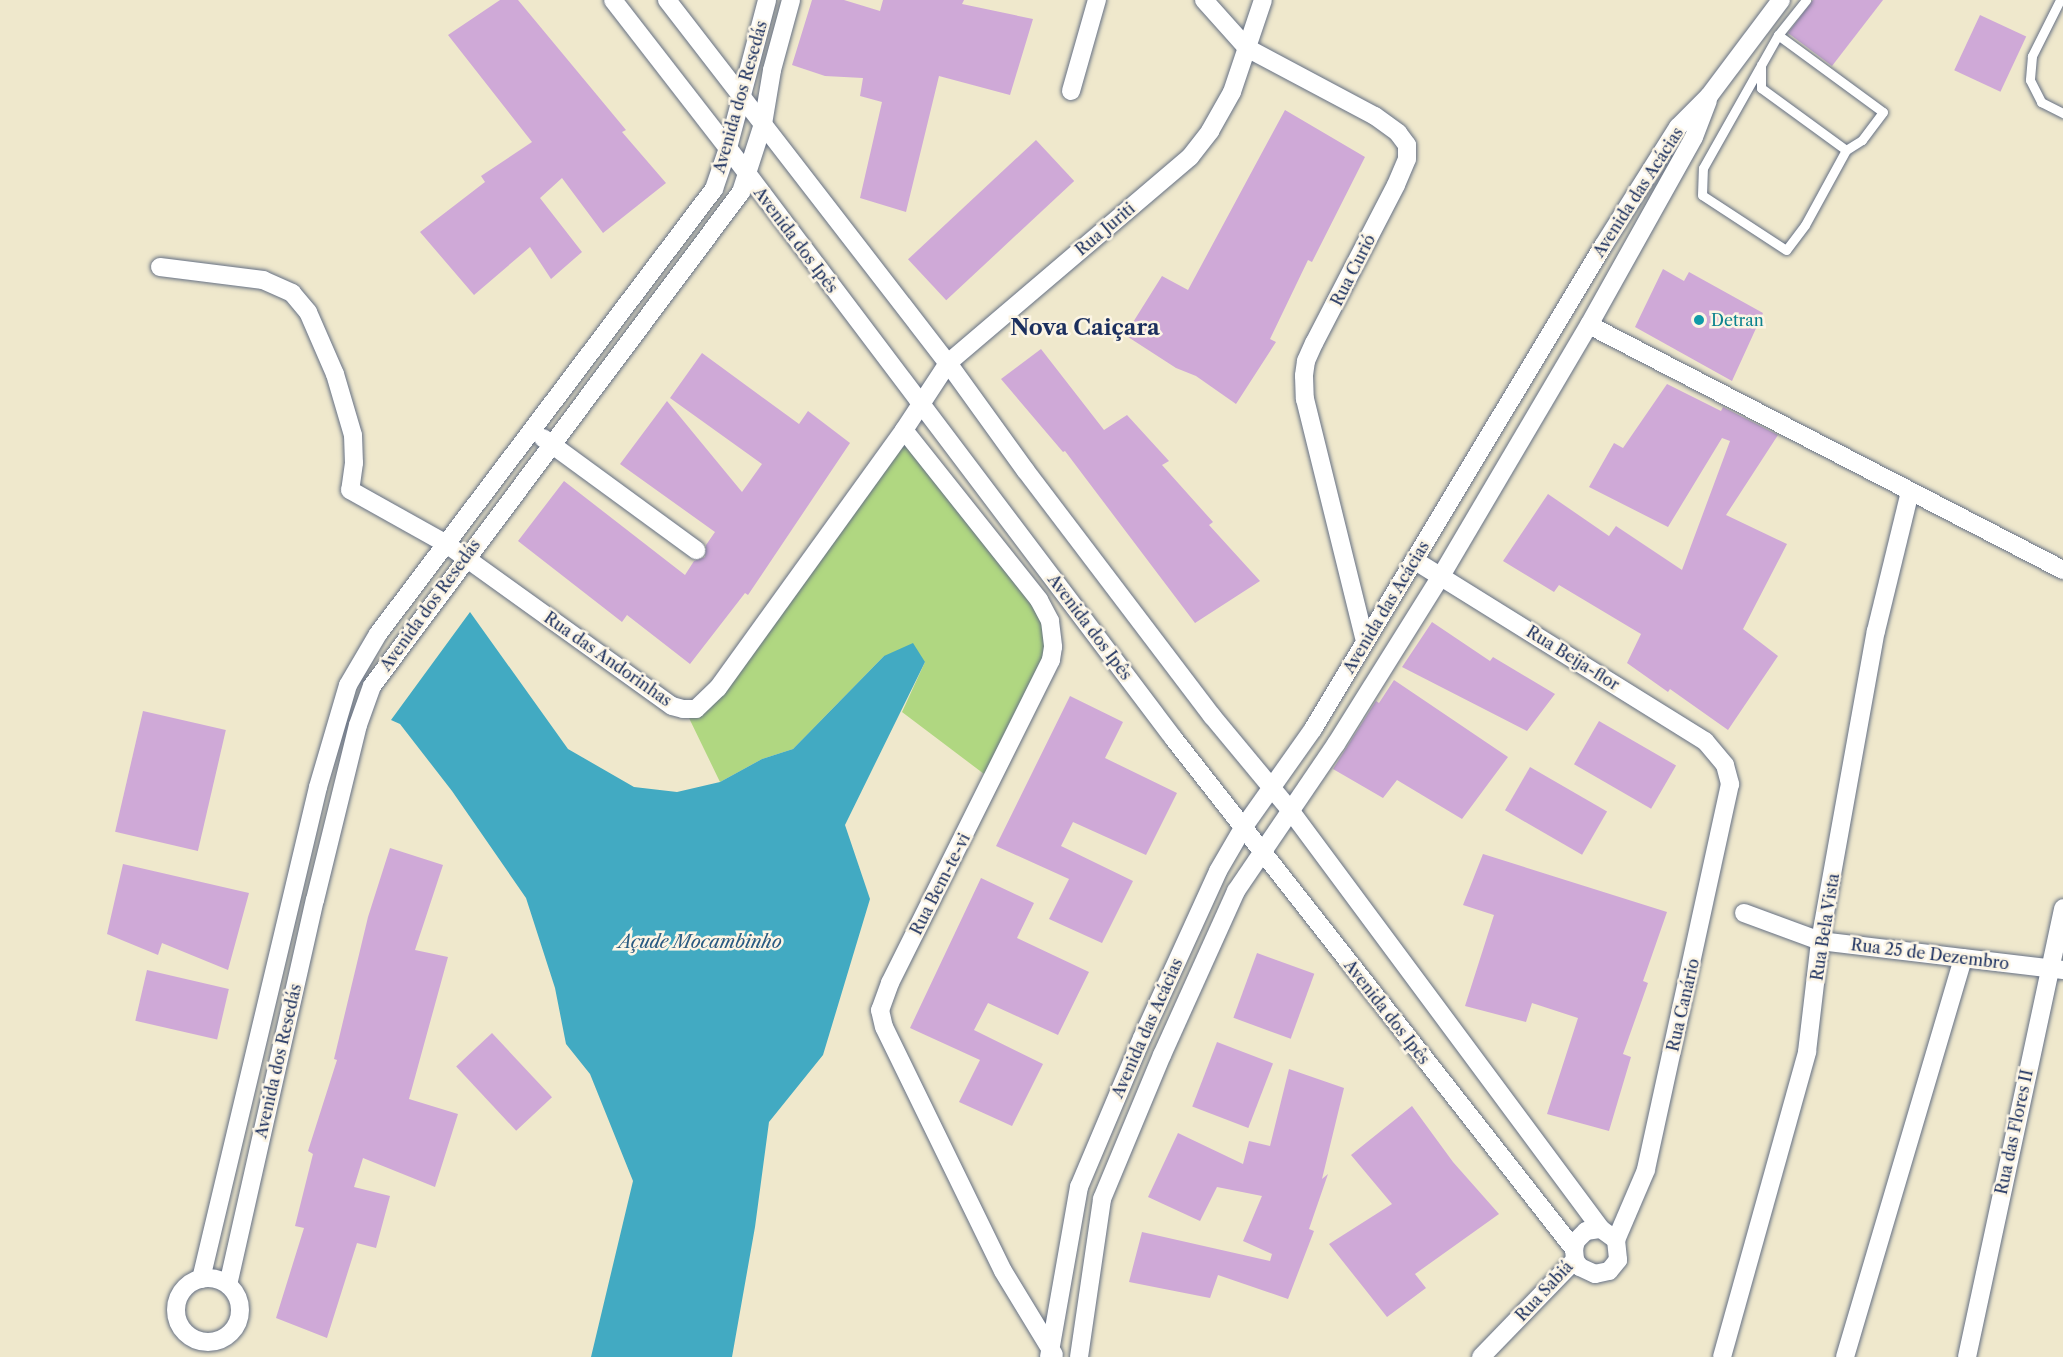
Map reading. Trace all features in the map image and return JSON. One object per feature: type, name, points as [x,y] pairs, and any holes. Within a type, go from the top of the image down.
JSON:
[{"type":"street","name":"Avenida dos Ipês","points":[[613,0],[728,148],[1243,828],[1587,1272],[1595,1274],[1609,1270],[1618,1260],[1619,1246],[1608,1234]]},
{"type":"street","points":[[667,0],[948,363],[1033,480],[1212,716],[1290,810],[1608,1234]]},
{"type":"street","name":"Avenida dos Resedás","points":[[201,1279],[336,721],[348,686],[362,660],[445,543],[714,189],[728,148],[767,0]]},
{"type":"street","name":"Avenida dos Resedás","points":[[228,1285],[315,900],[366,699],[381,671],[741,192],[763,124],[772,70],[791,0]]},
{"type":"street","points":[[1071,91],[1097,0]]},
{"type":"street","name":"Rua Curió","points":[[1204,0],[1247,48],[1375,116],[1398,133],[1407,145],[1407,159],[1396,185],[1314,343],[1306,361],[1304,376],[1305,399],[1365,641]]},
{"type":"street","name":"Rua Juriti","points":[[904,430],[948,363],[1190,157],[1210,131],[1232,92],[1263,0]]},
{"type":"street","points":[[1709,96],[1780,0]]},
{"type":"street","name":"Avenida das Acácias","points":[[1080,1353],[1102,1199],[1162,1055],[1236,891],[1261,851],[1336,744],[1441,576],[1694,138],[1709,96]]},
{"type":"street","name":"Avenida das Acácias","points":[[1052,1355],[1079,1187],[1142,1038],[1218,871],[1243,828],[1313,729],[1603,246],[1678,127],[1709,96]]},
{"type":"street","name":"Rua das Andorinhas","points":[[160,267],[263,280],[292,293],[301,302],[335,374],[352,435],[354,463],[350,490],[445,543],[672,706],[683,710],[696,709],[718,688],[904,430]]},
{"type":"street","points":[[1588,325],[2063,570]]},
{"type":"street","points":[[531,430],[696,550]]},
{"type":"street","name":"Rua Bem-te-vi","points":[[904,430],[1038,600],[1050,621],[1053,647],[1051,660],[890,983],[880,1010],[884,1027],[1003,1271],[1052,1355]]},
{"type":"street","name":"Rua Bela Vista","points":[[1722,1357],[1807,1052],[1820,941],[1876,631],[1910,492]]},
{"type":"street","name":"Rua Beija-flor","points":[[1414,560],[1705,741],[1725,765]]},
{"type":"street","name":"Rua Canário","points":[[1608,1234],[1646,1170],[1729,802],[1730,784],[1725,765]]},
{"type":"street","name":"Rua das Flores II","points":[[1967,1357],[2056,968],[2063,908]]},
{"type":"street","name":"Rua 25 de Dezembro","points":[[1744,913],[1820,941],[2056,968]]},
{"type":"street","points":[[1845,1357],[1964,958]]},
{"type":"street","name":"Rua Sabiá","points":[[1481,1357],[1574,1254],[1580,1235],[1586,1231],[1608,1234]]},
{"type":"street","points":[[201,1279],[220,1280],[228,1285],[236,1293],[240,1303],[237,1324],[223,1339],[201,1342],[183,1331],[176,1311],[183,1291],[201,1279]]},
{"type":"lane","points":[[1778,35],[1883,112],[1862,140],[1846,150],[1805,225],[1786,250],[1702,195],[1703,168],[1778,35],[1806,0]]},
{"type":"lane","points":[[2060,0],[2032,56],[2030,80],[2041,102],[2063,113]]},
{"type":"lane","points":[[1762,63],[1761,88],[1846,150]]},
{"type":"green space","points":[[905,432],[1046,625],[1046,659],[988,777],[902,712],[925,662],[884,656],[793,749],[762,759],[720,782],[689,718]]},
{"type":"water","name":"Açude Mocambinho","points":[[470,612],[568,749],[634,787],[677,792],[720,782],[762,759],[793,749],[884,656],[913,643],[925,662],[845,825],[870,899],[823,1055],[769,1122],[755,1227],[732,1357],[591,1357],[633,1181],[590,1074],[566,1044],[555,988],[526,898],[452,791],[400,724],[391,720]]},
{"type":"building","points":[[500,0],[518,0],[626,130],[622,132],[666,183],[603,233],[562,178],[540,198],[582,252],[551,279],[530,247],[474,295],[420,232],[485,182],[481,176],[532,142],[448,35]]},
{"type":"building","points":[[812,0],[844,0],[880,11],[883,0],[964,0],[962,4],[1033,19],[1010,95],[939,76],[906,212],[860,198],[882,102],[860,96],[863,78],[825,76],[792,65]]},
{"type":"building","points":[[1813,0],[1883,0],[1832,66],[1788,33]]},
{"type":"building","points":[[1980,15],[2026,37],[2000,92],[1954,70]]},
{"type":"building","points":[[1285,110],[1365,157],[1312,262],[1308,260],[1270,339],[1276,342],[1236,404],[1196,376],[1176,368],[1125,335],[1162,276],[1188,290]]},
{"type":"building","points":[[1036,140],[1074,181],[946,300],[908,259]]},
{"type":"building","name":"Detran","points":[[1663,269],[1684,281],[1689,272],[1763,313],[1732,381],[1635,327]]},
{"type":"building","points":[[1041,349],[1104,430],[1127,415],[1169,461],[1162,465],[1213,522],[1209,525],[1260,581],[1195,623],[1065,451],[1063,452],[1001,379]]},
{"type":"building","points":[[702,353],[799,424],[808,411],[850,443],[748,595],[745,593],[690,664],[627,615],[622,622],[518,541],[564,481],[685,575],[694,561],[705,557],[706,545],[715,532],[620,464],[667,401],[742,492],[762,464],[670,398]]},
{"type":"building","points":[[1667,384],[1721,411],[1723,407],[1778,435],[1726,515],[1787,544],[1743,629],[1778,656],[1728,730],[1670,689],[1668,692],[1627,663],[1641,634],[1559,585],[1554,592],[1503,561],[1548,494],[1609,536],[1616,526],[1682,570],[1730,441],[1722,438],[1668,527],[1589,487],[1614,443],[1623,448]]},
{"type":"building","points":[[1432,622],[1490,661],[1493,657],[1555,694],[1527,731],[1402,667]]},
{"type":"building","points":[[1394,680],[1508,757],[1462,819],[1397,780],[1383,798],[1333,769],[1376,701],[1379,703]]},
{"type":"building","points":[[1070,696],[1123,722],[1105,758],[1177,793],[1146,855],[1073,822],[1061,846],[1133,881],[1102,943],[1049,919],[1069,879],[996,846]]},
{"type":"building","points":[[143,711],[226,730],[198,851],[115,832]]},
{"type":"building","points":[[1599,721],[1676,766],[1651,809],[1574,764]]},
{"type":"building","points":[[1530,767],[1607,812],[1582,855],[1505,810]]},
{"type":"building","points":[[390,848],[443,865],[415,950],[448,957],[409,1099],[458,1114],[435,1187],[363,1158],[354,1187],[390,1196],[376,1248],[357,1243],[327,1338],[276,1318],[304,1228],[295,1226],[313,1154],[308,1151],[337,1060],[334,1059],[368,917]]},
{"type":"building","points":[[1483,854],[1667,912],[1643,981],[1648,983],[1623,1054],[1631,1057],[1609,1131],[1547,1114],[1578,1018],[1532,1003],[1526,1022],[1465,1006],[1494,915],[1463,905]]},
{"type":"building","points":[[123,864],[249,893],[228,970],[162,943],[158,955],[107,934]]},
{"type":"building","points":[[981,878],[1034,903],[1017,938],[1089,972],[1058,1035],[988,1003],[974,1030],[1043,1064],[1012,1126],[959,1102],[980,1060],[910,1028]]},
{"type":"building","points":[[1257,953],[1314,974],[1291,1039],[1233,1018]]},
{"type":"building","points":[[147,970],[229,989],[217,1040],[135,1021]]},
{"type":"building","points":[[492,1033],[552,1097],[516,1131],[456,1066]]},
{"type":"building","points":[[1217,1042],[1273,1064],[1248,1128],[1192,1106]]},
{"type":"building","points":[[1289,1069],[1344,1088],[1322,1179],[1328,1174],[1309,1229],[1314,1231],[1288,1299],[1218,1275],[1210,1298],[1129,1282],[1142,1232],[1270,1261],[1272,1254],[1243,1241],[1262,1196],[1217,1187],[1200,1221],[1148,1197],[1178,1133],[1243,1164],[1249,1141],[1270,1146]]},
{"type":"building","points":[[1412,1106],[1453,1162],[1499,1214],[1415,1274],[1426,1288],[1387,1317],[1329,1244],[1392,1204],[1351,1155]]},
{"type":"place","name":"Detran","points":[[1699,320]]},
{"type":"district","name":"Nova Caiçara","points":[[1085,328]]}]
